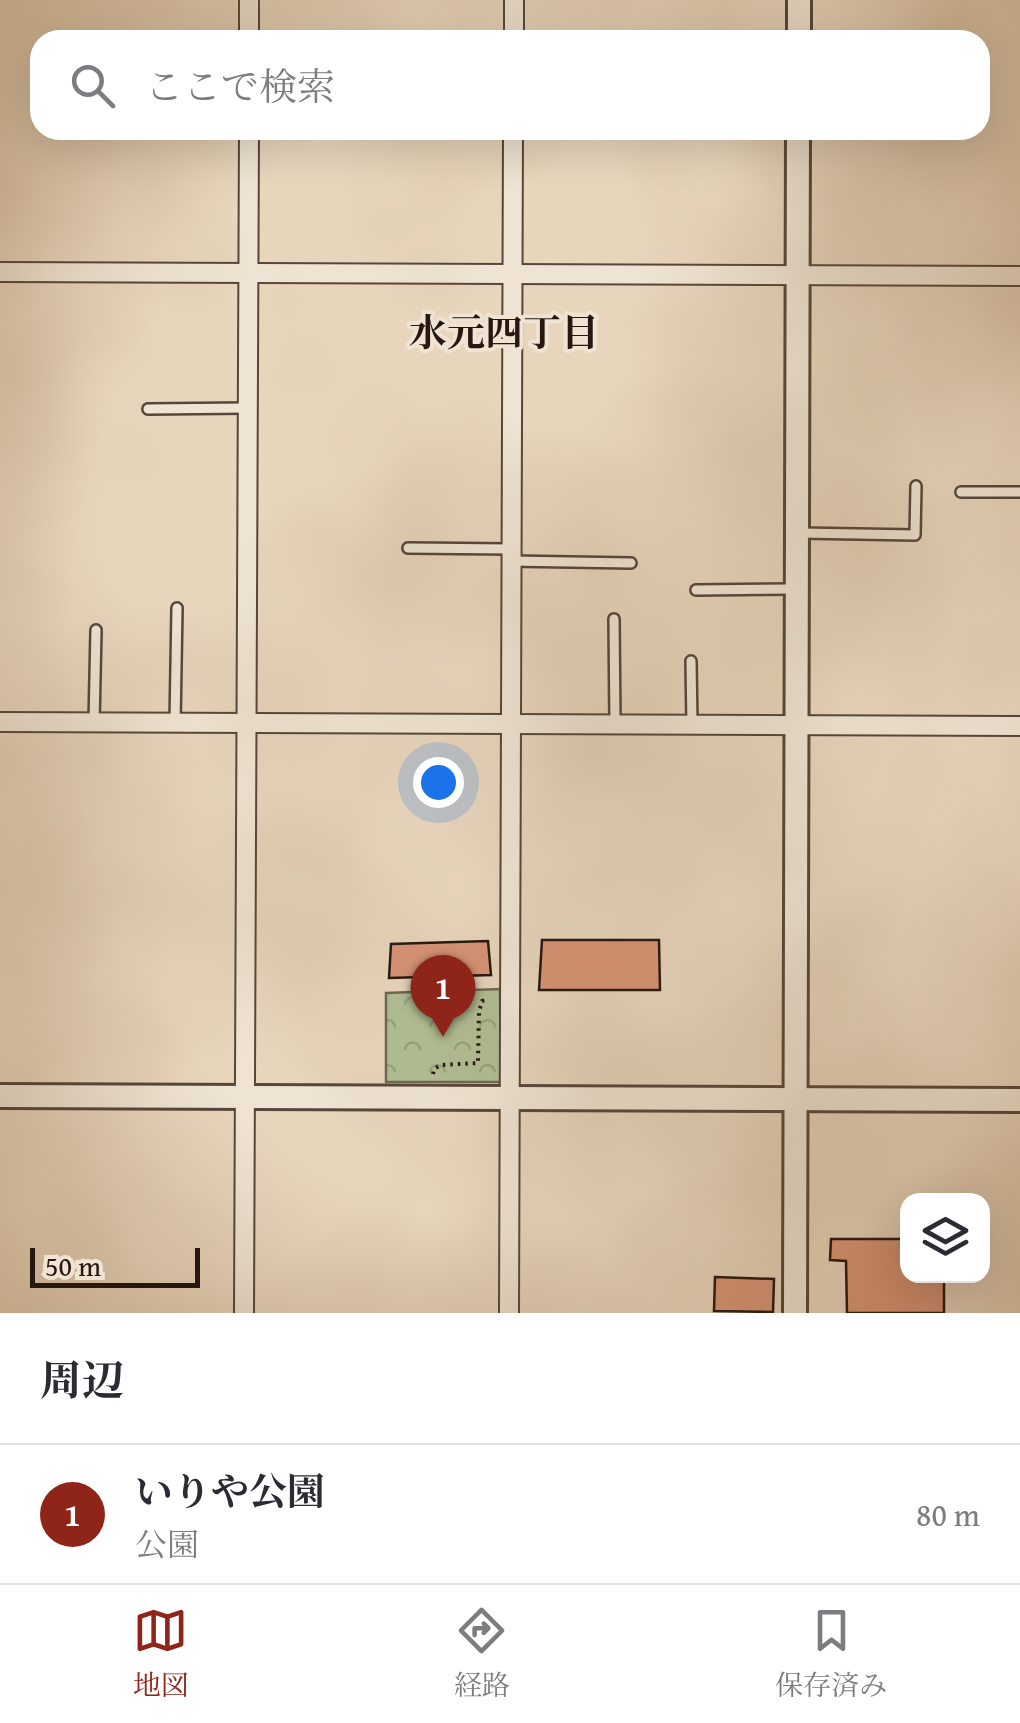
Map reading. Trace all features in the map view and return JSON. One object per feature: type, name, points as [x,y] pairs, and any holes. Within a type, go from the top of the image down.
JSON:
[{"type":"street","points":[[249,0],[249,30]]},
{"type":"street","points":[[514,0],[514,30]]},
{"type":"street","points":[[799,0],[799,30]]},
{"type":"street","points":[[244,1313],[249,140]]},
{"type":"street","points":[[509,1313],[513,140]]},
{"type":"street","points":[[794,1313],[798,140]]},
{"type":"street","points":[[0,272],[1020,276]]},
{"type":"street","points":[[0,722],[1020,726]]},
{"type":"street","points":[[0,1096],[1020,1100]]},
{"type":"lane","points":[[148,409],[248,408]]},
{"type":"lane","points":[[797,533],[915,535],[916,486]]},
{"type":"lane","points":[[961,492],[1020,492]]},
{"type":"lane","points":[[408,548],[630,562]]},
{"type":"lane","points":[[696,590],[797,590]]},
{"type":"lane","points":[[175,723],[177,608]]},
{"type":"lane","points":[[614,619],[615,725]]},
{"type":"lane","points":[[94,722],[96,630]]},
{"type":"lane","points":[[691,660],[692,725]]},
{"type":"path","points":[[432,1099],[434,1069],[441,1065],[478,1063],[482,1000],[511,992]]},
{"type":"green space","points":[[500,989],[501,1082],[386,1082],[386,993]]},
{"type":"building","points":[[542,940],[659,940],[660,990],[539,990]]},
{"type":"building","points":[[488,941],[491,975],[389,978],[391,944]]},
{"type":"building","points":[[831,1239],[900,1239],[900,1283],[944,1283],[944,1313],[847,1313],[846,1261],[830,1260]]},
{"type":"building","points":[[715,1277],[774,1279],[773,1312],[714,1311]]},
{"type":"place","name":"いりや公園","points":[[443,1037]]},
{"type":"district","name":"水元四丁目","points":[[504,332]]}]
